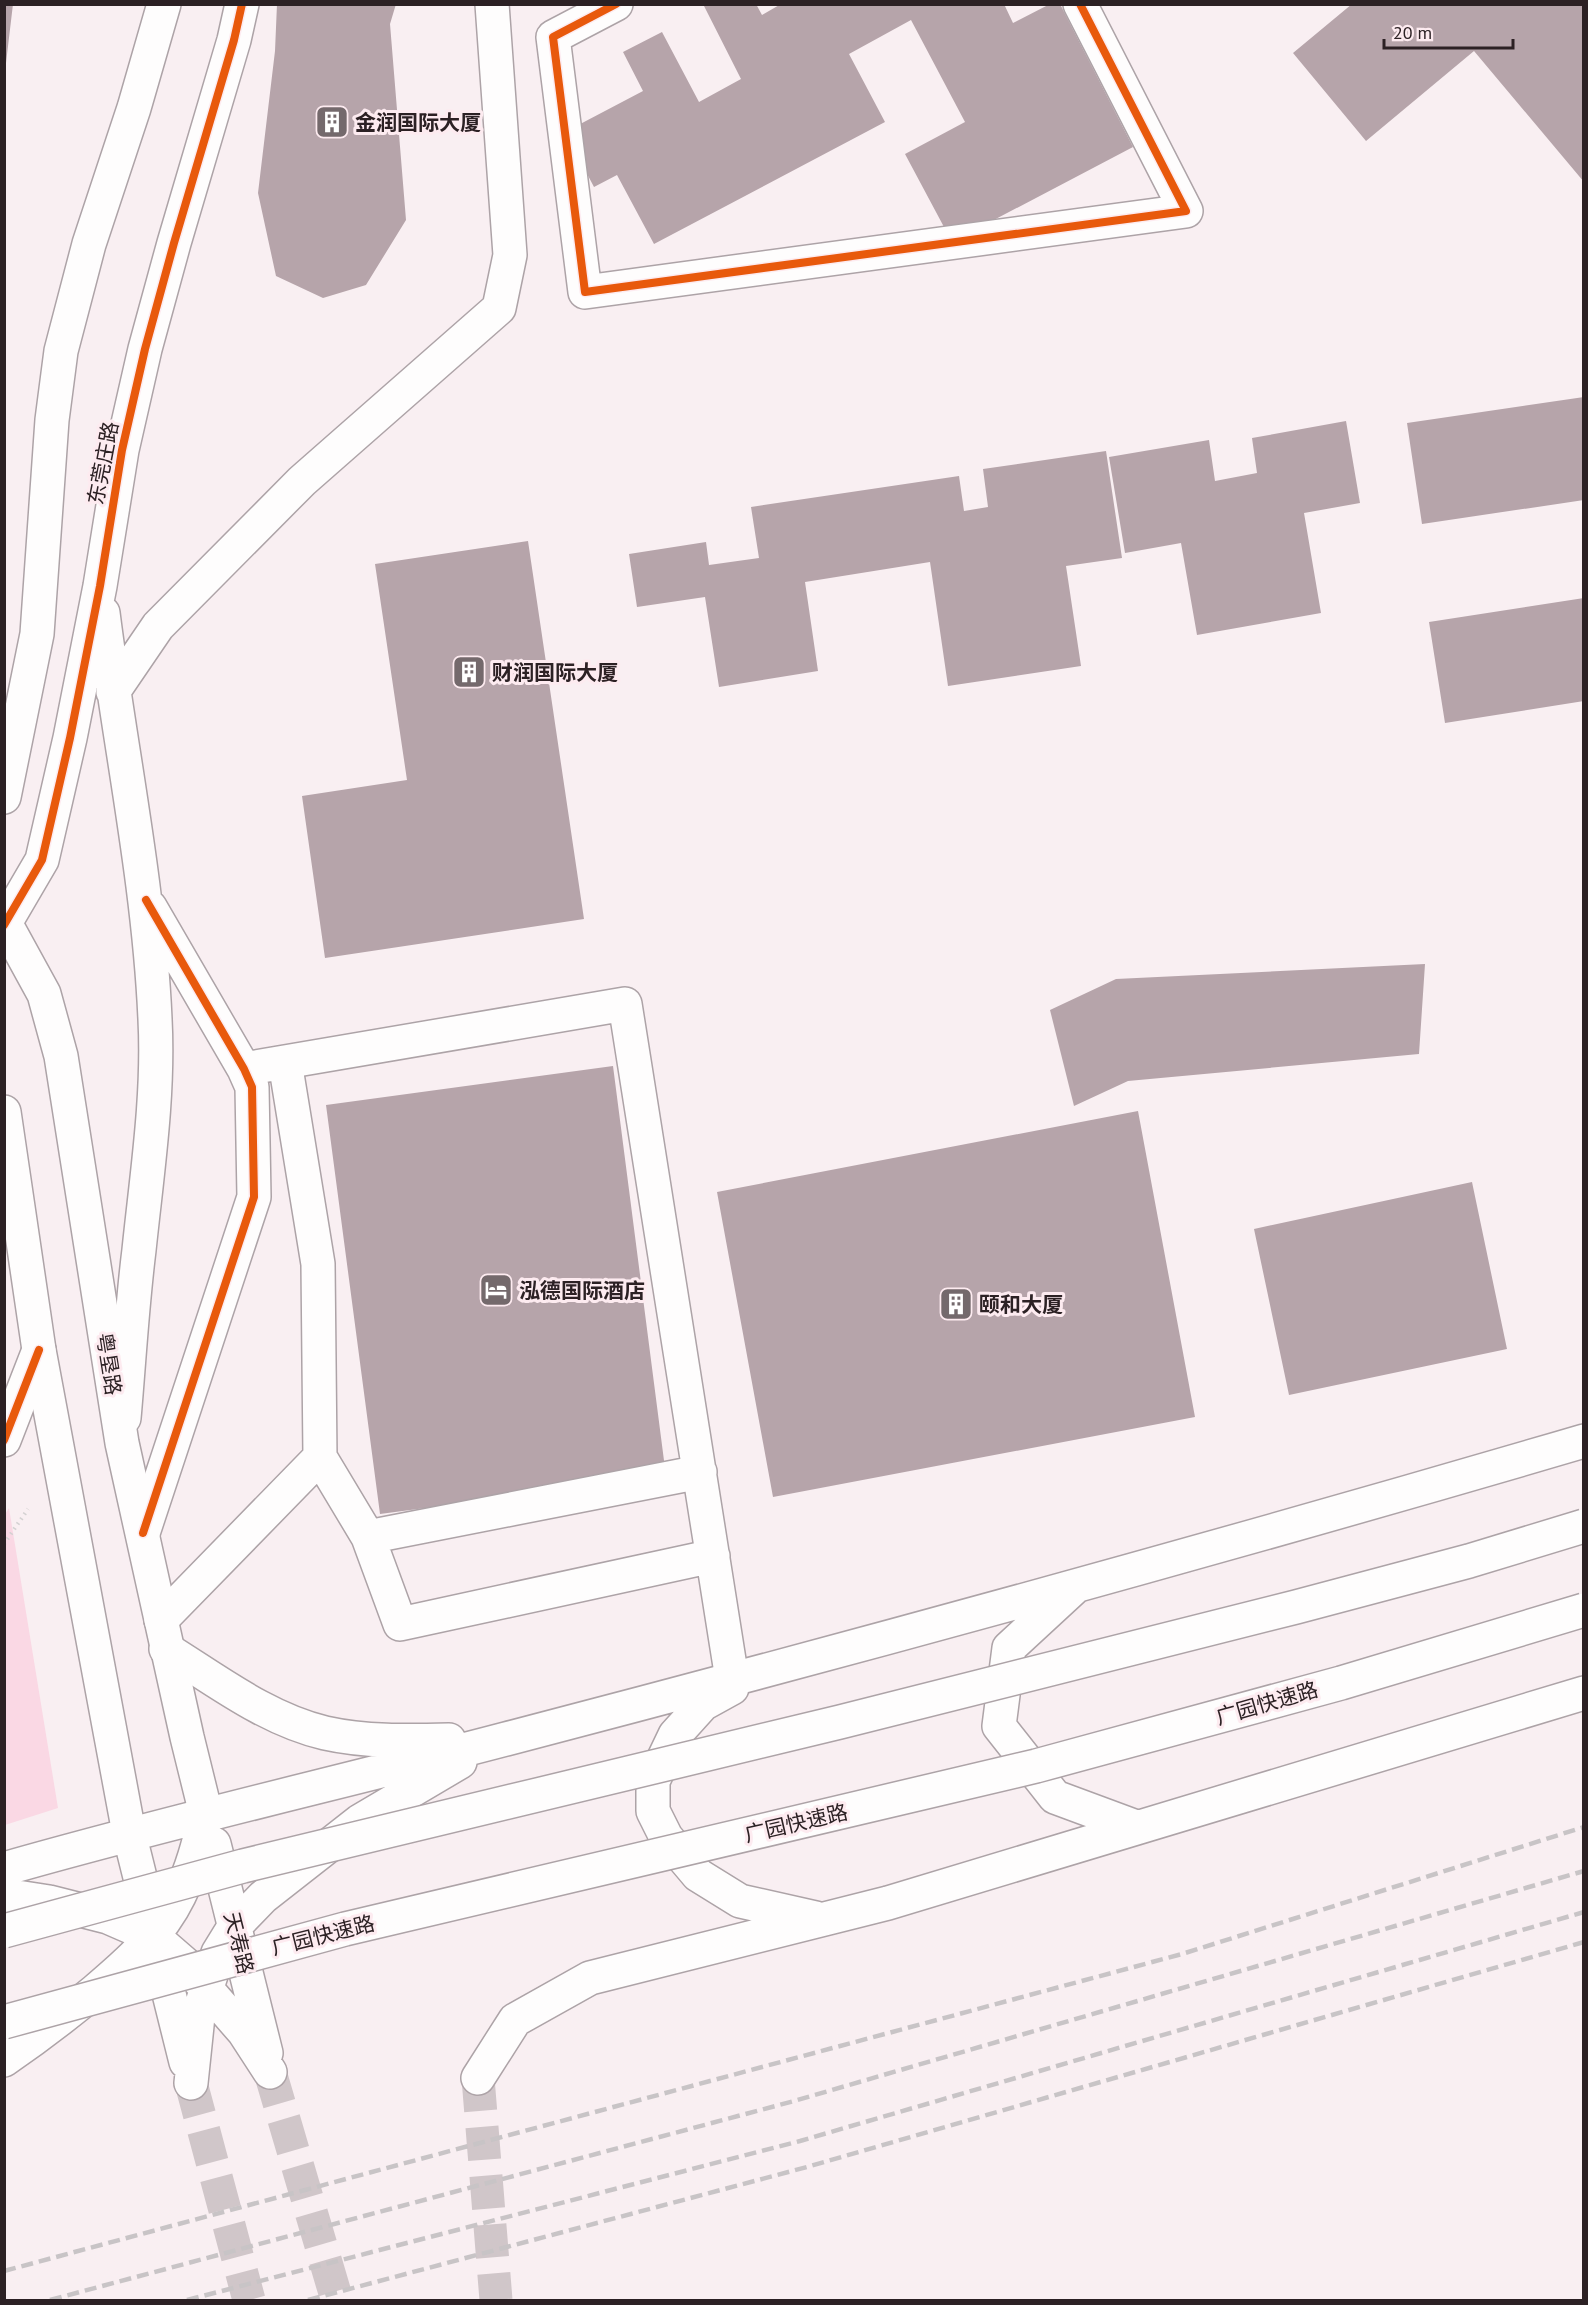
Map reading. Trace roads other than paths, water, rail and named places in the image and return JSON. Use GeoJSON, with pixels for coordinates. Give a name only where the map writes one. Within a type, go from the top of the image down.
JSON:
{"type":"FeatureCollection","features":[{"type":"Feature","properties":{"kind":"main road"},"geometry":{"type":"LineString","coordinates":[[4,796],[37,634],[52,420],[61,351],[89,244],[135,108],[164,4]]}},
{"type":"Feature","properties":{"kind":"main road","name":"东莞庄路"},"geometry":{"type":"LineString","coordinates":[[5,923],[42,860],[70,738],[122,450],[145,349],[234,40],[242,4]]}},
{"type":"Feature","properties":{"kind":"main road"},"geometry":{"type":"LineString","coordinates":[[113,692],[158,626],[302,481],[499,308],[510,255],[492,4]]}},
{"type":"Feature","properties":{"kind":"main road"},"geometry":{"type":"LineString","coordinates":[[616,4],[553,37],[585,292],[1186,211],[1080,4]]}},
{"type":"Feature","properties":{"kind":"main road"},"geometry":{"type":"LineString","coordinates":[[99,586],[113,692],[146,900],[155,1021],[152,1142],[138,1252],[122,1443]]}},
{"type":"Feature","properties":{"kind":"main road"},"geometry":{"type":"LineString","coordinates":[[4,677],[37,634]]}},
{"type":"Feature","properties":{"kind":"main road"},"geometry":{"type":"LineString","coordinates":[[142,1533],[254,1197],[252,1087],[244,1069],[146,900]]}},
{"type":"Feature","properties":{"kind":"main road","name":"粤垦路"},"geometry":{"type":"LineString","coordinates":[[5,923],[44,994],[61,1056],[122,1443],[163,1634],[206,1814]]}},
{"type":"Feature","properties":{"kind":"main road"},"geometry":{"type":"LineString","coordinates":[[244,1069],[625,1004],[713,1556],[747,1675]]}},
{"type":"Feature","properties":{"kind":"main road"},"geometry":{"type":"LineString","coordinates":[[285,1062],[318,1264],[320,1457],[368,1537],[400,1624],[713,1556]]}},
{"type":"Feature","properties":{"kind":"main road"},"geometry":{"type":"LineString","coordinates":[[4,1112],[39,1350],[129,1833],[191,2083],[198,2016],[218,1953],[234,1926],[271,1890],[360,1821],[429,1779],[502,1740]]}},
{"type":"Feature","properties":{"kind":"main road"},"geometry":{"type":"LineString","coordinates":[[4,1440],[39,1350]]}},
{"type":"Feature","properties":{"kind":"main road"},"geometry":{"type":"LineString","coordinates":[[4,1869],[129,1833],[502,1740],[747,1675],[1584,1441]]}},
{"type":"Feature","properties":{"kind":"main road"},"geometry":{"type":"LineString","coordinates":[[320,1457],[163,1634],[246,1700],[325,1733],[389,1741],[502,1740]]}},
{"type":"Feature","properties":{"kind":"main road"},"geometry":{"type":"LineString","coordinates":[[368,1537],[699,1472]]}},
{"type":"Feature","properties":{"kind":"main road"},"geometry":{"type":"LineString","coordinates":[[4,1931],[243,1866],[840,1722],[1285,1610],[1469,1561],[1584,1526]]}},
{"type":"Feature","properties":{"kind":"main road"},"geometry":{"type":"LineString","coordinates":[[1078,1584],[1009,1648],[999,1726],[1055,1797],[1136,1827]]}},
{"type":"Feature","properties":{"kind":"main road","name":"广园快速路"},"geometry":{"type":"LineString","coordinates":[[4,2022],[345,1929],[1047,1763],[1341,1683],[1584,1611]]}},
{"type":"Feature","properties":{"kind":"main road"},"geometry":{"type":"LineString","coordinates":[[747,1675],[703,1704],[675,1735],[653,1782],[653,1811],[666,1837],[698,1875],[740,1900],[822,1919]]}},
{"type":"Feature","properties":{"kind":"main road"},"geometry":{"type":"LineString","coordinates":[[478,2078],[515,2020],[590,1978],[888,1903],[1584,1693]]}},
{"type":"Feature","properties":{"kind":"main road"},"geometry":{"type":"LineString","coordinates":[[4,2060],[48,2030],[154,1937],[179,1897],[194,1859],[206,1814]]}},
{"type":"Feature","properties":{"kind":"main road","name":"天寿路"},"geometry":{"type":"LineString","coordinates":[[206,1814],[270,2072],[244,2032],[207,1989]]}},
{"type":"Feature","properties":{"kind":"main road"},"geometry":{"type":"LineString","coordinates":[[4,1895],[49,1902],[108,1917],[154,1937],[184,1963],[207,1989]]}},
{"type":"Feature","properties":{"kind":"tunnel"},"geometry":{"type":"LineString","coordinates":[[270,2072],[337,2300]]}},
{"type":"Feature","properties":{"kind":"tunnel"},"geometry":{"type":"LineString","coordinates":[[478,2078],[496,2300]]}},
{"type":"Feature","properties":{"kind":"tunnel"},"geometry":{"type":"LineString","coordinates":[[191,2083],[249,2300]]}},
{"type":"Feature","properties":{"kind":"railway"},"geometry":{"type":"LineString","coordinates":[[4,2271],[1182,1954],[1584,1827]]}},
{"type":"Feature","properties":{"kind":"railway"},"geometry":{"type":"LineString","coordinates":[[50,2300],[794,2101],[1584,1871]]}},
{"type":"Feature","properties":{"kind":"railway"},"geometry":{"type":"LineString","coordinates":[[187,2300],[800,2141],[1584,1912]]}},
{"type":"Feature","properties":{"kind":"railway"},"geometry":{"type":"LineString","coordinates":[[308,2300],[807,2167],[1584,1942]]}},
{"type":"Feature","properties":{"kind":"place","name":"金润国际大厦"},"geometry":{"type":"Point","coordinates":[332,122]}},
{"type":"Feature","properties":{"kind":"place","name":"财润国际大厦"},"geometry":{"type":"Point","coordinates":[469,672]}},
{"type":"Feature","properties":{"kind":"place","name":"泓德国际酒店"},"geometry":{"type":"Point","coordinates":[496,1290]}},
{"type":"Feature","properties":{"kind":"place","name":"颐和大厦"},"geometry":{"type":"Point","coordinates":[956,1304]}}]}
